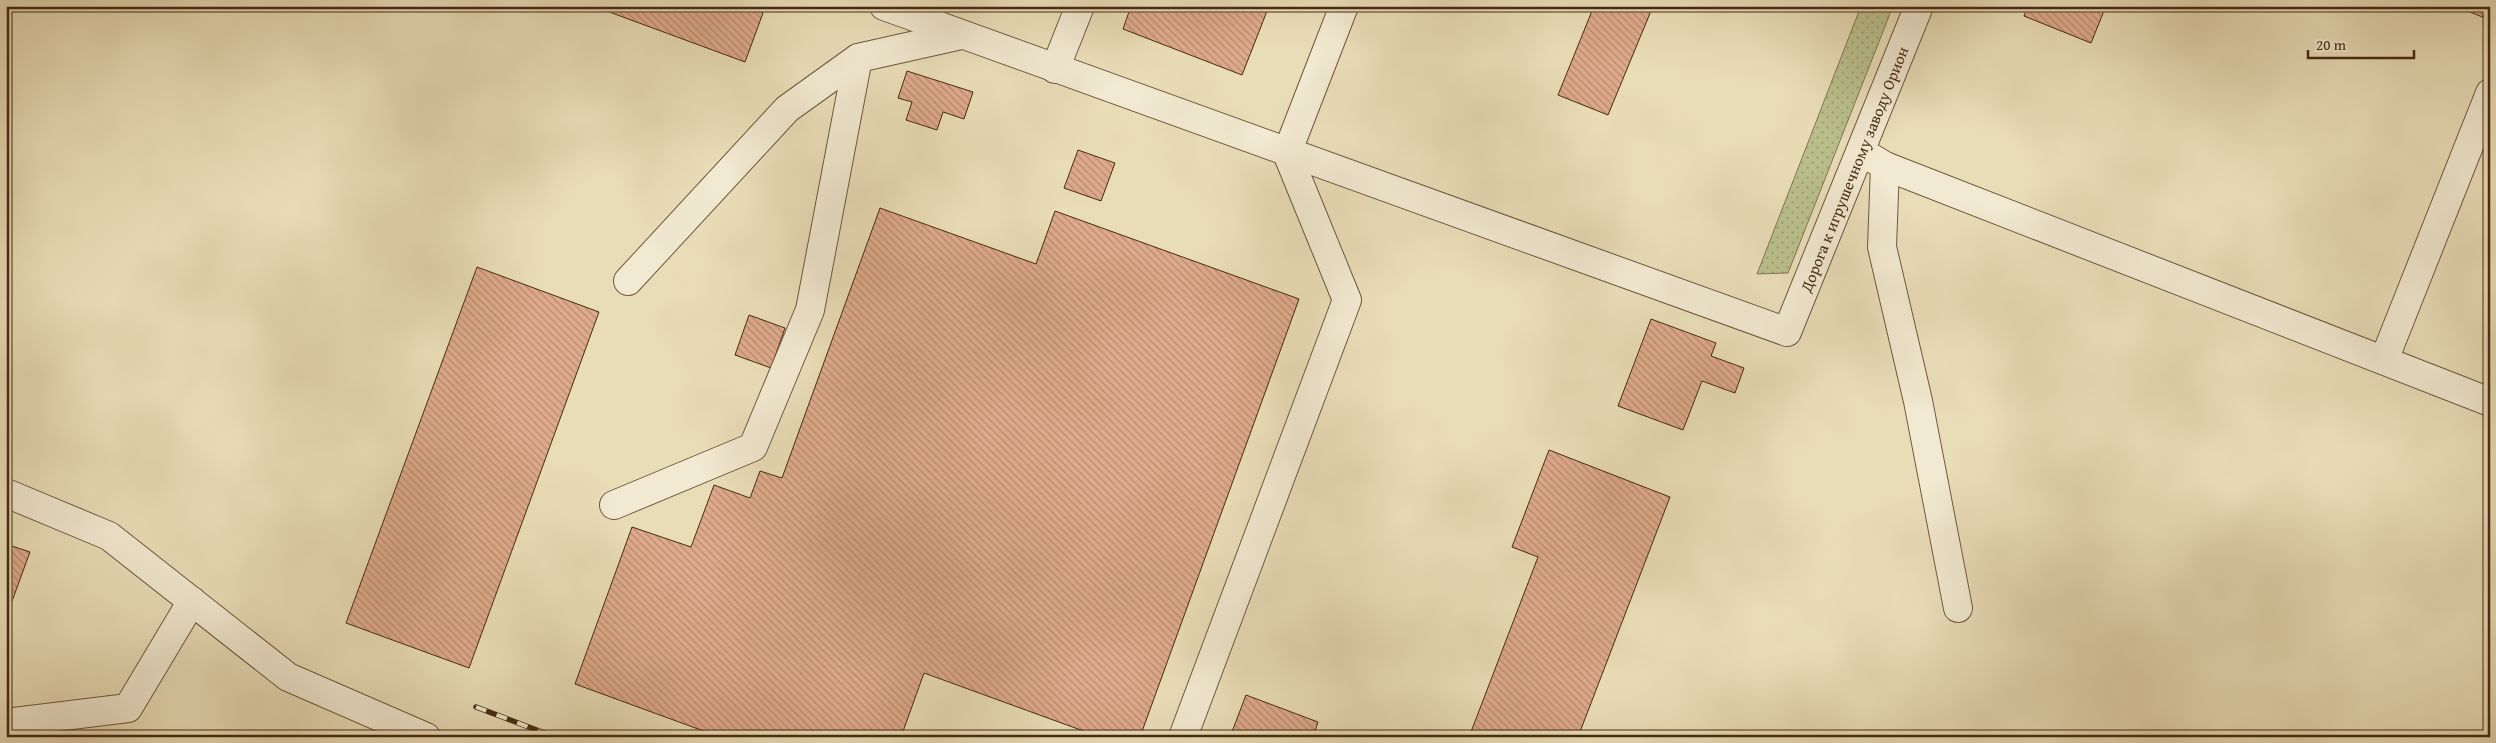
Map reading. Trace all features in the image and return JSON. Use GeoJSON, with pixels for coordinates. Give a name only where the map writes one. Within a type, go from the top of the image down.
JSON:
{"type":"FeatureCollection","features":[{"type":"Feature","properties":{"kind":"street"},"geometry":{"type":"LineString","coordinates":[[884,6],[1287,153]]}},
{"type":"Feature","properties":{"kind":"street"},"geometry":{"type":"LineString","coordinates":[[1055,69],[1080,6]]}},
{"type":"Feature","properties":{"kind":"street"},"geometry":{"type":"LineString","coordinates":[[1183,737],[1347,300],[1287,153],[1344,6]]}},
{"type":"Feature","properties":{"kind":"street","name":"Дорога к игрушечному заводу Орион"},"geometry":{"type":"LineString","coordinates":[[1287,153],[1787,332],[1862,152],[1919,6]]}},
{"type":"Feature","properties":{"kind":"street"},"geometry":{"type":"LineString","coordinates":[[628,281],[787,109],[858,58],[961,34]]}},
{"type":"Feature","properties":{"kind":"street"},"geometry":{"type":"LineString","coordinates":[[614,505],[753,448],[810,310],[858,58]]}},
{"type":"Feature","properties":{"kind":"street"},"geometry":{"type":"LineString","coordinates":[[2384,360],[2490,93]]}},
{"type":"Feature","properties":{"kind":"street"},"geometry":{"type":"LineString","coordinates":[[1862,152],[1885,166],[2490,402]]}},
{"type":"Feature","properties":{"kind":"street"},"geometry":{"type":"LineString","coordinates":[[1885,166],[1882,247],[1918,401],[1958,608]]}},
{"type":"Feature","properties":{"kind":"street"},"geometry":{"type":"LineString","coordinates":[[6,492],[109,536],[288,677],[426,737]]}},
{"type":"Feature","properties":{"kind":"street"},"geometry":{"type":"LineString","coordinates":[[6,723],[128,708],[192,601]]}},
{"type":"Feature","properties":{"kind":"green space"},"geometry":{"type":"Polygon","coordinates":[[[1861,6],[1893,6],[1788,273],[1757,274],[1861,6]]]}},
{"type":"Feature","properties":{"kind":"building"},"geometry":{"type":"Polygon","coordinates":[[[593,6],[744,6],[763,13],[745,62],[593,6]]]}},
{"type":"Feature","properties":{"kind":"building"},"geometry":{"type":"Polygon","coordinates":[[[1131,6],[1269,6],[1242,75],[1123,29],[1131,6]]]}},
{"type":"Feature","properties":{"kind":"building"},"geometry":{"type":"Polygon","coordinates":[[[1594,6],[1653,6],[1608,115],[1558,95],[1594,6]]]}},
{"type":"Feature","properties":{"kind":"building"},"geometry":{"type":"Polygon","coordinates":[[[2028,6],[2106,6],[2091,43],[2024,16],[2028,6]]]}},
{"type":"Feature","properties":{"kind":"building"},"geometry":{"type":"Polygon","coordinates":[[[2455,6],[2490,6],[2490,20],[2455,6]]]}},
{"type":"Feature","properties":{"kind":"building"},"geometry":{"type":"Polygon","coordinates":[[[907,71],[973,92],[964,119],[943,112],[937,130],[906,120],[912,102],[898,98],[907,71]]]}},
{"type":"Feature","properties":{"kind":"building"},"geometry":{"type":"Polygon","coordinates":[[[1078,150],[1115,163],[1101,201],[1064,188],[1078,150]]]}},
{"type":"Feature","properties":{"kind":"building"},"geometry":{"type":"Polygon","coordinates":[[[880,208],[1036,264],[1055,211],[1299,299],[1140,737],[1100,737],[924,673],[901,737],[720,737],[575,684],[632,527],[691,547],[714,485],[750,498],[760,471],[782,478],[880,208]]]}},
{"type":"Feature","properties":{"kind":"building"},"geometry":{"type":"Polygon","coordinates":[[[477,267],[599,312],[469,668],[346,623],[477,267]]]}},
{"type":"Feature","properties":{"kind":"building"},"geometry":{"type":"Polygon","coordinates":[[[749,315],[785,328],[771,368],[735,355],[749,315]]]}},
{"type":"Feature","properties":{"kind":"building"},"geometry":{"type":"Polygon","coordinates":[[[1651,319],[1716,343],[1711,356],[1744,368],[1735,393],[1702,381],[1683,430],[1618,406],[1651,319]]]}},
{"type":"Feature","properties":{"kind":"building"},"geometry":{"type":"Polygon","coordinates":[[[1549,450],[1670,497],[1578,737],[1469,737],[1538,557],[1512,547],[1549,450]]]}},
{"type":"Feature","properties":{"kind":"building"},"geometry":{"type":"Polygon","coordinates":[[[6,544],[30,552],[11,604],[6,602],[6,544]]]}},
{"type":"Feature","properties":{"kind":"building"},"geometry":{"type":"Polygon","coordinates":[[[1246,695],[1318,722],[1313,737],[1230,737],[1246,695]]]}},
{"type":"Feature","properties":{"kind":"railway"},"geometry":{"type":"LineString","coordinates":[[476,707],[555,737]]}}]}
